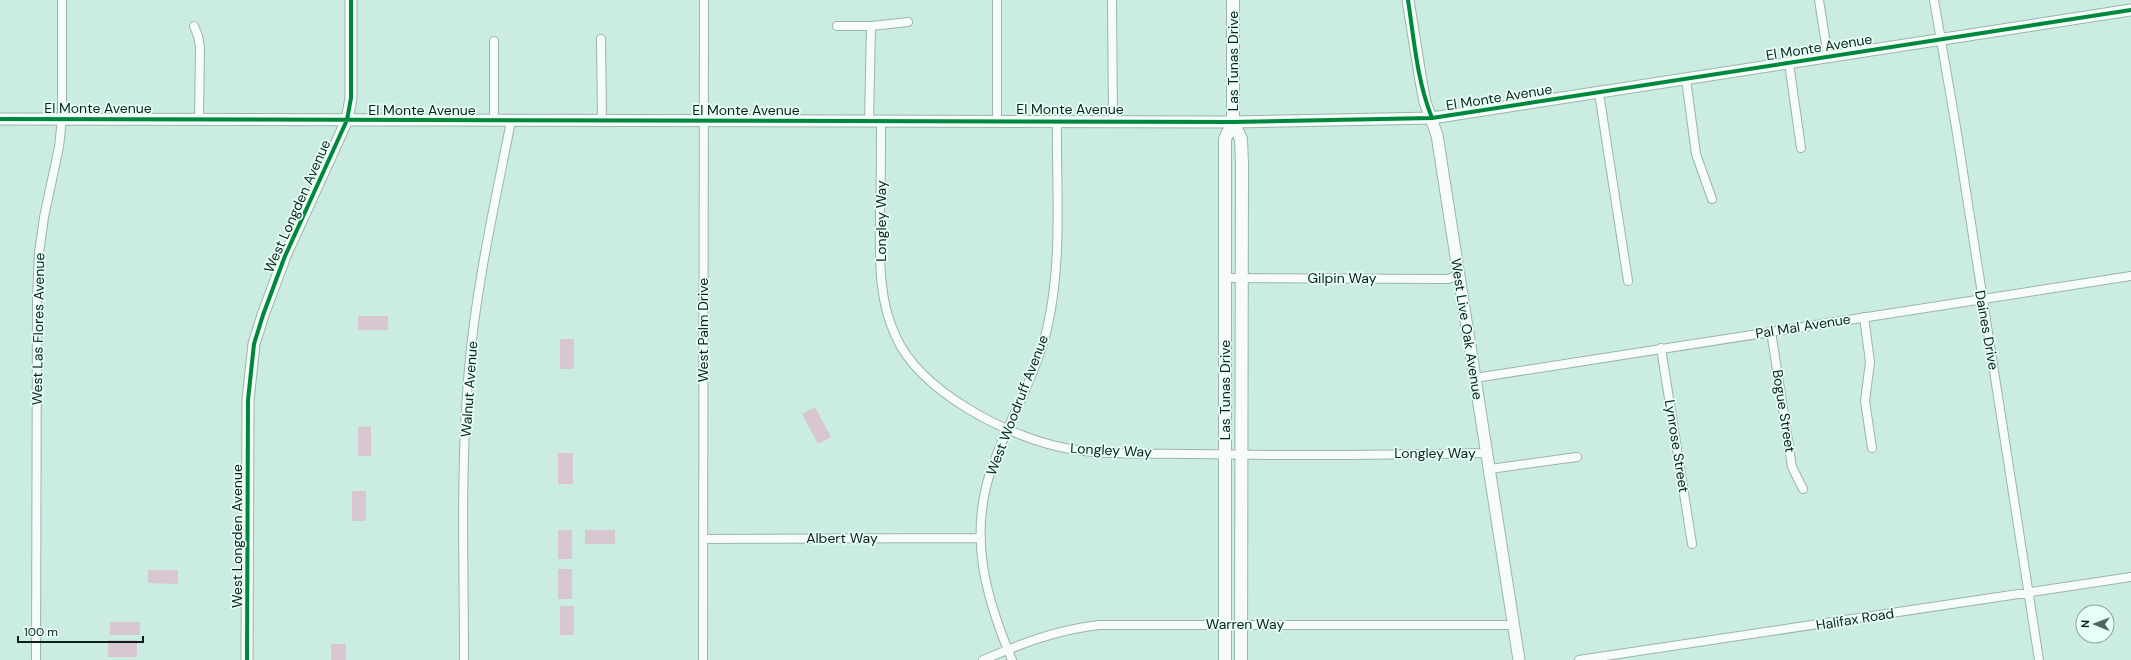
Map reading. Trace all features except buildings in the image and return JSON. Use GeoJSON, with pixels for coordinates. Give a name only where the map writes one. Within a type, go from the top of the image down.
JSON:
{"type":"FeatureCollection","features":[{"type":"Feature","properties":{"kind":"main road","name":"Las Tunas Drive"},"geometry":{"type":"LineString","coordinates":[[1233,0],[1234,122],[1241,139],[1243,278],[1241,660]]}},
{"type":"Feature","properties":{"kind":"main road","name":"Las Tunas Drive"},"geometry":{"type":"LineString","coordinates":[[1225,660],[1225,136],[1234,122]]}},
{"type":"Feature","properties":{"kind":"street","name":"West Las Flores Avenue"},"geometry":{"type":"LineString","coordinates":[[36,660],[38,261],[44,217],[59,147],[62,119],[62,0]]}},
{"type":"Feature","properties":{"kind":"street","name":"West Longden Avenue"},"geometry":{"type":"LineString","coordinates":[[247,660],[248,400],[254,344],[263,314],[285,256],[347,120],[351,98],[351,0]]}},
{"type":"Feature","properties":{"kind":"street","name":"West Palm Drive"},"geometry":{"type":"LineString","coordinates":[[703,660],[704,0]]}},
{"type":"Feature","properties":{"kind":"street"},"geometry":{"type":"LineString","coordinates":[[997,0],[997,120]]}},
{"type":"Feature","properties":{"kind":"street"},"geometry":{"type":"LineString","coordinates":[[1112,0],[1113,120]]}},
{"type":"Feature","properties":{"kind":"street","name":"West Live Oak Avenue"},"geometry":{"type":"LineString","coordinates":[[1408,0],[1425,102],[1432,118],[1436,135],[1519,660]]}},
{"type":"Feature","properties":{"kind":"street"},"geometry":{"type":"LineString","coordinates":[[1819,0],[1828,57]]}},
{"type":"Feature","properties":{"kind":"street","name":"Daines Drive"},"geometry":{"type":"LineString","coordinates":[[1934,0],[1954,116],[2038,660]]}},
{"type":"Feature","properties":{"kind":"street","name":"El Monte Avenue"},"geometry":{"type":"LineString","coordinates":[[0,119],[869,122],[1113,120],[1234,122],[1432,118],[2131,10]]}},
{"type":"Feature","properties":{"kind":"street"},"geometry":{"type":"LineString","coordinates":[[837,26],[871,26],[908,22]]}},
{"type":"Feature","properties":{"kind":"street"},"geometry":{"type":"LineString","coordinates":[[194,26],[200,47],[199,119]]}},
{"type":"Feature","properties":{"kind":"street"},"geometry":{"type":"LineString","coordinates":[[869,122],[871,26]]}},
{"type":"Feature","properties":{"kind":"street"},"geometry":{"type":"LineString","coordinates":[[601,39],[602,120]]}},
{"type":"Feature","properties":{"kind":"street"},"geometry":{"type":"LineString","coordinates":[[494,42],[494,121]]}},
{"type":"Feature","properties":{"kind":"street"},"geometry":{"type":"LineString","coordinates":[[1789,63],[1801,148]]}},
{"type":"Feature","properties":{"kind":"street"},"geometry":{"type":"LineString","coordinates":[[1686,79],[1696,154],[1712,199]]}},
{"type":"Feature","properties":{"kind":"street"},"geometry":{"type":"LineString","coordinates":[[1599,93],[1628,281]]}},
{"type":"Feature","properties":{"kind":"street","name":"West Woodruff Avenue"},"geometry":{"type":"LineString","coordinates":[[1012,660],[989,598],[984,579],[980,538],[981,519],[986,486],[992,466],[1037,361],[1046,330],[1055,288],[1057,120]]}},
{"type":"Feature","properties":{"kind":"street","name":"Walnut Avenue"},"geometry":{"type":"LineString","coordinates":[[464,660],[465,422],[469,368],[485,254],[511,121]]}},
{"type":"Feature","properties":{"kind":"street","name":"Longley Way"},"geometry":{"type":"LineString","coordinates":[[881,122],[880,253],[882,291],[886,312],[896,338],[908,357],[925,376],[947,394],[1008,430],[1064,448],[1091,451],[1225,454],[1487,453]]}},
{"type":"Feature","properties":{"kind":"street","name":"Gilpin Way"},"geometry":{"type":"LineString","coordinates":[[1224,278],[1448,279],[1459,275]]}},
{"type":"Feature","properties":{"kind":"street","name":"Pal Mal Avenue"},"geometry":{"type":"LineString","coordinates":[[1475,378],[2131,276]]}},
{"type":"Feature","properties":{"kind":"street"},"geometry":{"type":"LineString","coordinates":[[1864,317],[1870,362],[1865,401],[1872,448]]}},
{"type":"Feature","properties":{"kind":"street","name":"Bogue Street"},"geometry":{"type":"LineString","coordinates":[[1771,331],[1792,467],[1803,489]]}},
{"type":"Feature","properties":{"kind":"street","name":"Lynrose Street"},"geometry":{"type":"LineString","coordinates":[[1661,348],[1692,544]]}},
{"type":"Feature","properties":{"kind":"street"},"geometry":{"type":"LineString","coordinates":[[1490,469],[1577,457]]}},
{"type":"Feature","properties":{"kind":"street","name":"Albert Way"},"geometry":{"type":"LineString","coordinates":[[703,538],[980,538]]}},
{"type":"Feature","properties":{"kind":"street","name":"Halifax Road"},"geometry":{"type":"LineString","coordinates":[[1578,660],[2131,578]]}},
{"type":"Feature","properties":{"kind":"street","name":"Warren Way"},"geometry":{"type":"LineString","coordinates":[[983,660],[1038,637],[1087,627],[1123,624],[1513,625]]}},
{"type":"Feature","properties":{"kind":"shaded area"},"geometry":{"type":"Polygon","coordinates":[[[358,316],[388,316],[388,330],[358,330],[358,316]]]}},
{"type":"Feature","properties":{"kind":"shaded area"},"geometry":{"type":"Polygon","coordinates":[[[560,339],[574,339],[574,369],[560,369],[560,339]]]}},
{"type":"Feature","properties":{"kind":"shaded area"},"geometry":{"type":"Polygon","coordinates":[[[815,407],[831,437],[818,444],[802,414],[815,407]]]}},
{"type":"Feature","properties":{"kind":"shaded area"},"geometry":{"type":"Polygon","coordinates":[[[371,426],[371,456],[358,456],[358,427],[371,426]]]}},
{"type":"Feature","properties":{"kind":"shaded area"},"geometry":{"type":"Polygon","coordinates":[[[558,453],[573,453],[573,484],[558,484],[558,453]]]}},
{"type":"Feature","properties":{"kind":"shaded area"},"geometry":{"type":"Polygon","coordinates":[[[352,491],[366,491],[366,521],[352,521],[352,491]]]}},
{"type":"Feature","properties":{"kind":"shaded area"},"geometry":{"type":"Polygon","coordinates":[[[558,530],[572,530],[572,559],[558,559],[558,530]]]}},
{"type":"Feature","properties":{"kind":"shaded area"},"geometry":{"type":"Polygon","coordinates":[[[585,530],[615,530],[615,544],[585,544],[585,530]]]}},
{"type":"Feature","properties":{"kind":"shaded area"},"geometry":{"type":"Polygon","coordinates":[[[558,569],[572,569],[572,599],[558,599],[558,569]]]}},
{"type":"Feature","properties":{"kind":"shaded area"},"geometry":{"type":"Polygon","coordinates":[[[148,570],[178,570],[178,584],[148,583],[148,570]]]}},
{"type":"Feature","properties":{"kind":"shaded area"},"geometry":{"type":"Polygon","coordinates":[[[560,606],[574,606],[574,635],[560,635],[560,606]]]}},
{"type":"Feature","properties":{"kind":"shaded area"},"geometry":{"type":"Polygon","coordinates":[[[110,622],[140,622],[140,635],[110,635],[110,622]]]}},
{"type":"Feature","properties":{"kind":"shaded area"},"geometry":{"type":"Polygon","coordinates":[[[108,640],[137,640],[137,657],[108,657],[108,640]]]}},
{"type":"Feature","properties":{"kind":"shaded area"},"geometry":{"type":"Polygon","coordinates":[[[331,644],[346,644],[346,660],[331,660],[331,644]]]}},
{"type":"Feature","properties":{"kind":"cycle path"},"geometry":{"type":"LineString","coordinates":[[247,660],[248,400],[254,344],[285,256],[347,120],[351,98],[351,0]]}},
{"type":"Feature","properties":{"kind":"cycle path"},"geometry":{"type":"LineString","coordinates":[[1408,0],[1419,75],[1432,118]]}},
{"type":"Feature","properties":{"kind":"cycle path"},"geometry":{"type":"LineString","coordinates":[[0,119],[1233,122],[1432,118],[2131,10]]}}]}
